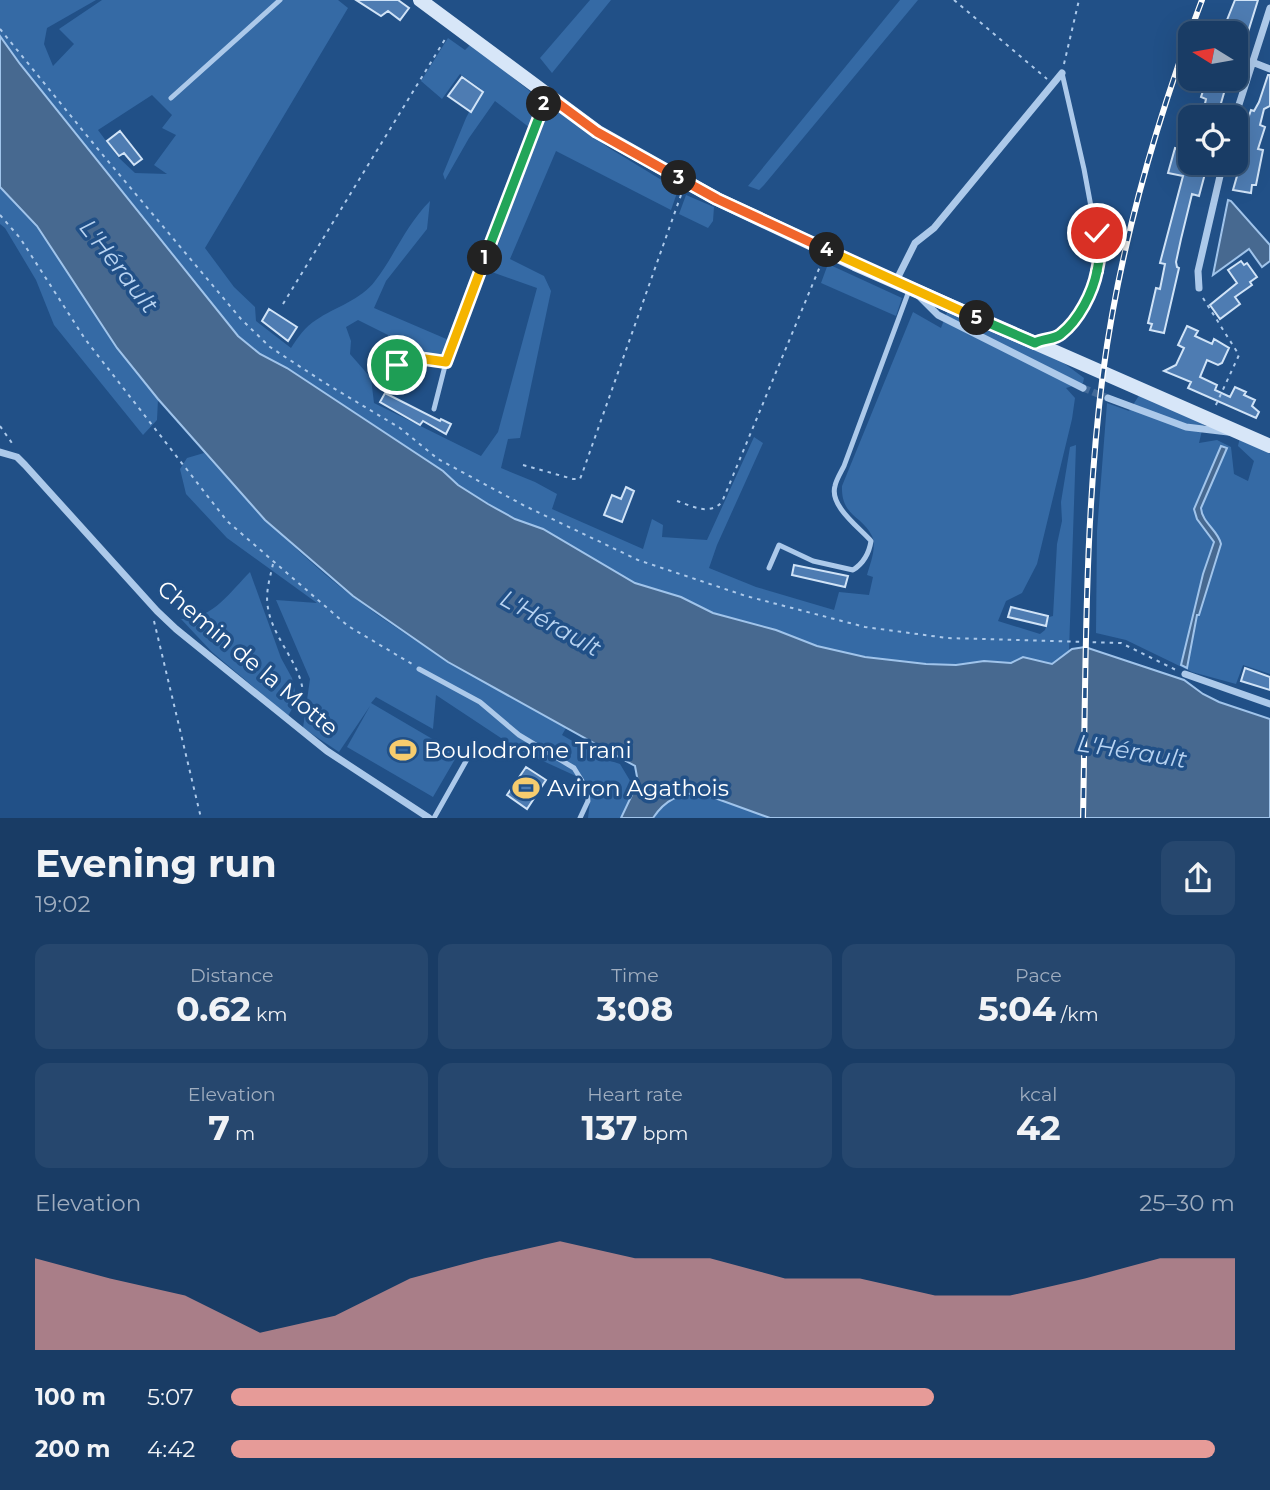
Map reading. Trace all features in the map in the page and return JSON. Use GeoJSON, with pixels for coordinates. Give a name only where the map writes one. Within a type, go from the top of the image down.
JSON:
{"type":"FeatureCollection","features":[{"type":"Feature","properties":{"kind":"main road"},"geometry":{"type":"LineString","coordinates":[[420,0],[597,132],[717,199],[911,288],[1270,446]]}},
{"type":"Feature","properties":{"kind":"street"},"geometry":{"type":"LineString","coordinates":[[1239,105],[1270,8]]}},
{"type":"Feature","properties":{"kind":"street"},"geometry":{"type":"LineString","coordinates":[[1252,62],[1270,69]]}},
{"type":"Feature","properties":{"kind":"street"},"geometry":{"type":"LineString","coordinates":[[896,281],[915,243],[934,228],[1062,73]]}},
{"type":"Feature","properties":{"kind":"street"},"geometry":{"type":"LineString","coordinates":[[1199,288],[1198,271],[1220,175]]}},
{"type":"Feature","properties":{"kind":"street"},"geometry":{"type":"LineString","coordinates":[[911,288],[938,315],[1083,388]]}},
{"type":"Feature","properties":{"kind":"street"},"geometry":{"type":"LineString","coordinates":[[1108,398],[1186,427],[1238,432]]}},
{"type":"Feature","properties":{"kind":"street"},"geometry":{"type":"LineString","coordinates":[[0,452],[17,457]]}},
{"type":"Feature","properties":{"kind":"street","name":"Chemin de la Motte"},"geometry":{"type":"LineString","coordinates":[[17,457],[176,629],[327,751],[431,818]]}},
{"type":"Feature","properties":{"kind":"street"},"geometry":{"type":"LineString","coordinates":[[1185,674],[1270,704]]}},
{"type":"Feature","properties":{"kind":"lane"},"geometry":{"type":"LineString","coordinates":[[171,99],[280,0]]}},
{"type":"Feature","properties":{"kind":"lane"},"geometry":{"type":"LineString","coordinates":[[1035,343],[1061,334],[1074,318],[1089,295],[1100,255],[1087,182],[1062,73]]}},
{"type":"Feature","properties":{"kind":"lane"},"geometry":{"type":"LineString","coordinates":[[434,409],[446,362],[547,95]]}},
{"type":"Feature","properties":{"kind":"lane"},"geometry":{"type":"LineString","coordinates":[[769,568],[779,545],[814,561],[853,570],[861,565],[870,552],[871,541],[844,513],[833,489],[911,288]]}},
{"type":"Feature","properties":{"kind":"lane"},"geometry":{"type":"LineString","coordinates":[[390,386],[397,365],[404,356],[446,362]]}},
{"type":"Feature","properties":{"kind":"lane"},"geometry":{"type":"LineString","coordinates":[[419,669],[480,702],[519,735],[574,768],[587,789],[588,801],[580,818]]}},
{"type":"Feature","properties":{"kind":"lane"},"geometry":{"type":"LineString","coordinates":[[431,818],[470,754]]}},
{"type":"Feature","properties":{"kind":"path"},"geometry":{"type":"LineString","coordinates":[[954,0],[1052,85]]}},
{"type":"Feature","properties":{"kind":"path"},"geometry":{"type":"LineString","coordinates":[[1062,73],[1079,0]]}},
{"type":"Feature","properties":{"kind":"path"},"geometry":{"type":"LineString","coordinates":[[283,304],[453,25]]}},
{"type":"Feature","properties":{"kind":"path"},"geometry":{"type":"LineString","coordinates":[[0,29],[233,309],[270,347],[400,428],[438,459],[525,506],[638,560],[746,596],[865,627],[947,638],[1121,643],[1185,674]]}},
{"type":"Feature","properties":{"kind":"path"},"geometry":{"type":"LineString","coordinates":[[523,465],[580,479],[685,182]]}},
{"type":"Feature","properties":{"kind":"path"},"geometry":{"type":"LineString","coordinates":[[0,215],[20,239],[85,339],[219,512],[273,564],[348,626],[419,669]]}},
{"type":"Feature","properties":{"kind":"path"},"geometry":{"type":"LineString","coordinates":[[677,501],[708,510],[716,508],[722,502],[827,250]]}},
{"type":"Feature","properties":{"kind":"path"},"geometry":{"type":"LineString","coordinates":[[1199,288],[1206,307],[1239,355],[1209,419]]}},
{"type":"Feature","properties":{"kind":"path"},"geometry":{"type":"LineString","coordinates":[[0,426],[14,443],[17,457]]}},
{"type":"Feature","properties":{"kind":"path"},"geometry":{"type":"LineString","coordinates":[[273,564],[267,597],[268,611],[304,688],[304,707],[296,727]]}},
{"type":"Feature","properties":{"kind":"path"},"geometry":{"type":"LineString","coordinates":[[150,603],[201,818]]}},
{"type":"Feature","properties":{"kind":"shaded area"},"geometry":{"type":"Polygon","coordinates":[[[0,0],[96,0],[47,28],[44,44],[53,66],[74,44],[59,29],[102,0],[338,0],[348,8],[205,248],[234,287],[255,307],[256,321],[291,348],[312,323],[369,288],[414,220],[430,201],[427,229],[386,281],[374,308],[451,341],[441,364],[418,358],[392,356],[388,335],[358,320],[346,327],[351,341],[350,354],[371,378],[374,403],[481,456],[498,432],[537,288],[489,271],[548,102],[609,148],[678,190],[671,210],[556,151],[510,259],[544,276],[551,291],[520,438],[508,439],[501,468],[557,494],[552,509],[643,549],[652,519],[663,525],[662,537],[707,540],[754,437],[763,443],[709,568],[756,587],[834,610],[839,592],[869,595],[873,577],[867,575],[873,556],[872,536],[848,510],[842,486],[913,312],[941,328],[948,309],[1057,358],[1084,378],[1083,383],[1066,388],[1075,398],[1072,419],[1037,564],[1022,593],[1006,601],[998,621],[1040,634],[1045,630],[1049,617],[1053,616],[1057,544],[1062,521],[1061,502],[1070,447],[1076,445],[1069,651],[1052,664],[1023,657],[1011,663],[984,661],[956,665],[865,657],[817,646],[776,630],[713,613],[681,597],[635,583],[543,529],[515,519],[488,504],[458,485],[443,471],[287,368],[254,350],[238,336],[0,36],[0,0]],[[152,95],[98,130],[118,157],[135,173],[167,174],[154,165],[176,135],[162,128],[172,115],[152,95]]]}},
{"type":"Feature","properties":{"kind":"shaded area"},"geometry":{"type":"Polygon","coordinates":[[[590,0],[611,0],[552,73],[540,58],[590,0]]]}},
{"type":"Feature","properties":{"kind":"shaded area"},"geometry":{"type":"Polygon","coordinates":[[[900,0],[918,0],[764,185],[759,190],[748,186],[900,0]]]}},
{"type":"Feature","properties":{"kind":"shaded area"},"geometry":{"type":"Polygon","coordinates":[[[448,38],[465,50],[471,44],[542,101],[530,128],[495,101],[469,138],[445,180],[443,174],[481,89],[460,74],[442,99],[421,81],[448,38]]]}},
{"type":"Feature","properties":{"kind":"shaded area"},"geometry":{"type":"Polygon","coordinates":[[[0,187],[37,226],[117,348],[158,399],[157,420],[143,435],[54,325],[36,280],[0,224],[0,187]]]}},
{"type":"Feature","properties":{"kind":"shaded area"},"geometry":{"type":"Polygon","coordinates":[[[686,195],[714,207],[713,221],[708,228],[679,214],[686,195]]]}},
{"type":"Feature","properties":{"kind":"shaded area"},"geometry":{"type":"Polygon","coordinates":[[[828,264],[902,298],[896,316],[821,283],[828,264]]]}},
{"type":"Feature","properties":{"kind":"shaded area"},"geometry":{"type":"Polygon","coordinates":[[[1140,394],[1204,422],[1199,443],[1217,440],[1231,447],[1234,474],[1248,481],[1254,461],[1238,446],[1240,437],[1270,450],[1270,674],[1243,665],[1236,684],[1192,672],[1126,640],[1096,633],[1097,531],[1107,403],[1129,411],[1140,394]]]}},
{"type":"Feature","properties":{"kind":"shaded area"},"geometry":{"type":"Polygon","coordinates":[[[204,453],[275,528],[348,593],[439,655],[566,728],[562,735],[602,758],[620,764],[635,789],[621,818],[588,818],[591,794],[578,777],[519,750],[436,695],[433,729],[376,697],[371,703],[458,754],[433,797],[347,747],[370,706],[339,752],[303,728],[310,679],[276,600],[317,603],[227,538],[186,494],[180,469],[187,458],[204,453]]]}},
{"type":"Feature","properties":{"kind":"shaded area"},"geometry":{"type":"Polygon","coordinates":[[[250,572],[281,658],[292,678],[297,700],[288,716],[212,652],[181,619],[202,615],[211,610],[250,572]]]}},
{"type":"Feature","properties":{"kind":"shaded area"},"geometry":{"type":"Polygon","coordinates":[[[701,793],[770,818],[653,818],[671,799],[701,793]]]}},
{"type":"Feature","properties":{"kind":"water","name":"L'Hérault"},"geometry":{"type":"Polygon","coordinates":[[[0,36],[238,336],[260,354],[287,368],[443,471],[458,485],[488,504],[515,519],[543,529],[635,583],[681,597],[713,613],[776,630],[817,646],[865,657],[956,665],[984,661],[1011,663],[1023,657],[1052,664],[1072,649],[1085,647],[1184,680],[1219,702],[1270,719],[1270,818],[770,818],[701,793],[686,794],[673,799],[662,806],[653,818],[621,818],[638,782],[635,766],[448,662],[353,596],[265,520],[158,399],[117,348],[37,226],[0,187],[0,36]]]}},
{"type":"Feature","properties":{"kind":"water"},"geometry":{"type":"Polygon","coordinates":[[[1228,200],[1270,245],[1270,261],[1262,267],[1249,249],[1213,275],[1228,200]]]}},
{"type":"Feature","properties":{"kind":"water"},"geometry":{"type":"Polygon","coordinates":[[[1221,446],[1227,448],[1201,508],[1204,518],[1221,544],[1197,615],[1187,668],[1181,665],[1203,574],[1214,542],[1197,519],[1194,509],[1221,446]]]}},
{"type":"Feature","properties":{"kind":"building"},"geometry":{"type":"Polygon","coordinates":[[[356,0],[398,0],[409,8],[400,20],[388,11],[381,16],[356,0]]]}},
{"type":"Feature","properties":{"kind":"building"},"geometry":{"type":"Polygon","coordinates":[[[1235,0],[1258,0],[1248,32],[1248,21],[1227,21],[1235,0]]]}},
{"type":"Feature","properties":{"kind":"building"},"geometry":{"type":"Polygon","coordinates":[[[1270,75],[1270,106],[1264,109],[1260,125],[1265,127],[1258,149],[1263,150],[1256,185],[1252,185],[1251,193],[1233,190],[1237,175],[1248,175],[1248,119],[1251,110],[1254,111],[1270,75]]]}},
{"type":"Feature","properties":{"kind":"building"},"geometry":{"type":"Polygon","coordinates":[[[462,77],[483,92],[471,112],[448,96],[462,77]]]}},
{"type":"Feature","properties":{"kind":"building"},"geometry":{"type":"Polygon","coordinates":[[[1203,91],[1225,91],[1220,105],[1205,105],[1206,99],[1201,97],[1203,91]]]}},
{"type":"Feature","properties":{"kind":"building"},"geometry":{"type":"Polygon","coordinates":[[[120,131],[142,159],[134,165],[124,153],[119,156],[107,141],[120,131]]]}},
{"type":"Feature","properties":{"kind":"building"},"geometry":{"type":"Polygon","coordinates":[[[1175,148],[1178,149],[1178,175],[1168,173],[1175,148]]]}},
{"type":"Feature","properties":{"kind":"building"},"geometry":{"type":"Polygon","coordinates":[[[1178,175],[1205,175],[1199,196],[1192,194],[1176,262],[1179,268],[1164,333],[1150,330],[1152,324],[1148,323],[1156,288],[1160,289],[1165,264],[1160,263],[1183,176],[1178,175]]]}},
{"type":"Feature","properties":{"kind":"building"},"geometry":{"type":"Polygon","coordinates":[[[1241,261],[1244,265],[1247,263],[1257,277],[1250,282],[1252,285],[1235,297],[1240,304],[1220,319],[1210,305],[1237,283],[1228,270],[1241,261]]]}},
{"type":"Feature","properties":{"kind":"building"},"geometry":{"type":"Polygon","coordinates":[[[269,309],[297,327],[288,341],[262,321],[269,309]]]}},
{"type":"Feature","properties":{"kind":"building"},"geometry":{"type":"Polygon","coordinates":[[[1187,326],[1198,331],[1195,336],[1212,344],[1214,339],[1229,348],[1222,363],[1218,365],[1207,360],[1200,377],[1217,385],[1215,390],[1230,397],[1235,387],[1246,392],[1244,395],[1255,400],[1252,406],[1259,412],[1256,418],[1188,388],[1191,382],[1164,371],[1176,365],[1184,348],[1178,345],[1187,326]]]}},
{"type":"Feature","properties":{"kind":"building"},"geometry":{"type":"Polygon","coordinates":[[[385,393],[451,424],[446,434],[423,421],[420,425],[380,402],[385,393]]]}},
{"type":"Feature","properties":{"kind":"building"},"geometry":{"type":"Polygon","coordinates":[[[626,487],[634,491],[622,522],[604,515],[612,495],[621,499],[626,487]]]}},
{"type":"Feature","properties":{"kind":"building"},"geometry":{"type":"Polygon","coordinates":[[[794,565],[848,576],[845,587],[792,575],[794,565]]]}},
{"type":"Feature","properties":{"kind":"building"},"geometry":{"type":"Polygon","coordinates":[[[1011,607],[1048,616],[1046,626],[1008,617],[1011,607]]]}},
{"type":"Feature","properties":{"kind":"building"},"geometry":{"type":"Polygon","coordinates":[[[1245,668],[1270,677],[1270,690],[1241,681],[1245,668]]]}},
{"type":"Feature","properties":{"kind":"building"},"geometry":{"type":"Polygon","coordinates":[[[526,767],[546,780],[527,809],[507,795],[526,767]]]}},
{"type":"Feature","properties":{"kind":"tunnel"},"geometry":{"type":"LineString","coordinates":[[1083,388],[1108,398]]}},
{"type":"Feature","properties":{"kind":"railway"},"geometry":{"type":"LineString","coordinates":[[1083,818],[1089,539],[1103,373],[1119,278],[1142,184],[1155,137],[1202,0]]}},
{"type":"Feature","properties":{"kind":"place","name":"Boulodrome Trani"},"geometry":{"type":"Point","coordinates":[403,750]}},
{"type":"Feature","properties":{"kind":"place","name":"Aviron Agathois"},"geometry":{"type":"Point","coordinates":[526,788]}},
{"type":"Feature","properties":{"kind":"route"},"geometry":{"type":"LineString","coordinates":[[397,365],[404,356],[414,355],[446,362],[547,95],[597,132],[717,199],[855,264],[1035,343],[1061,334],[1089,295],[1100,255],[1097,233]]}}]}
